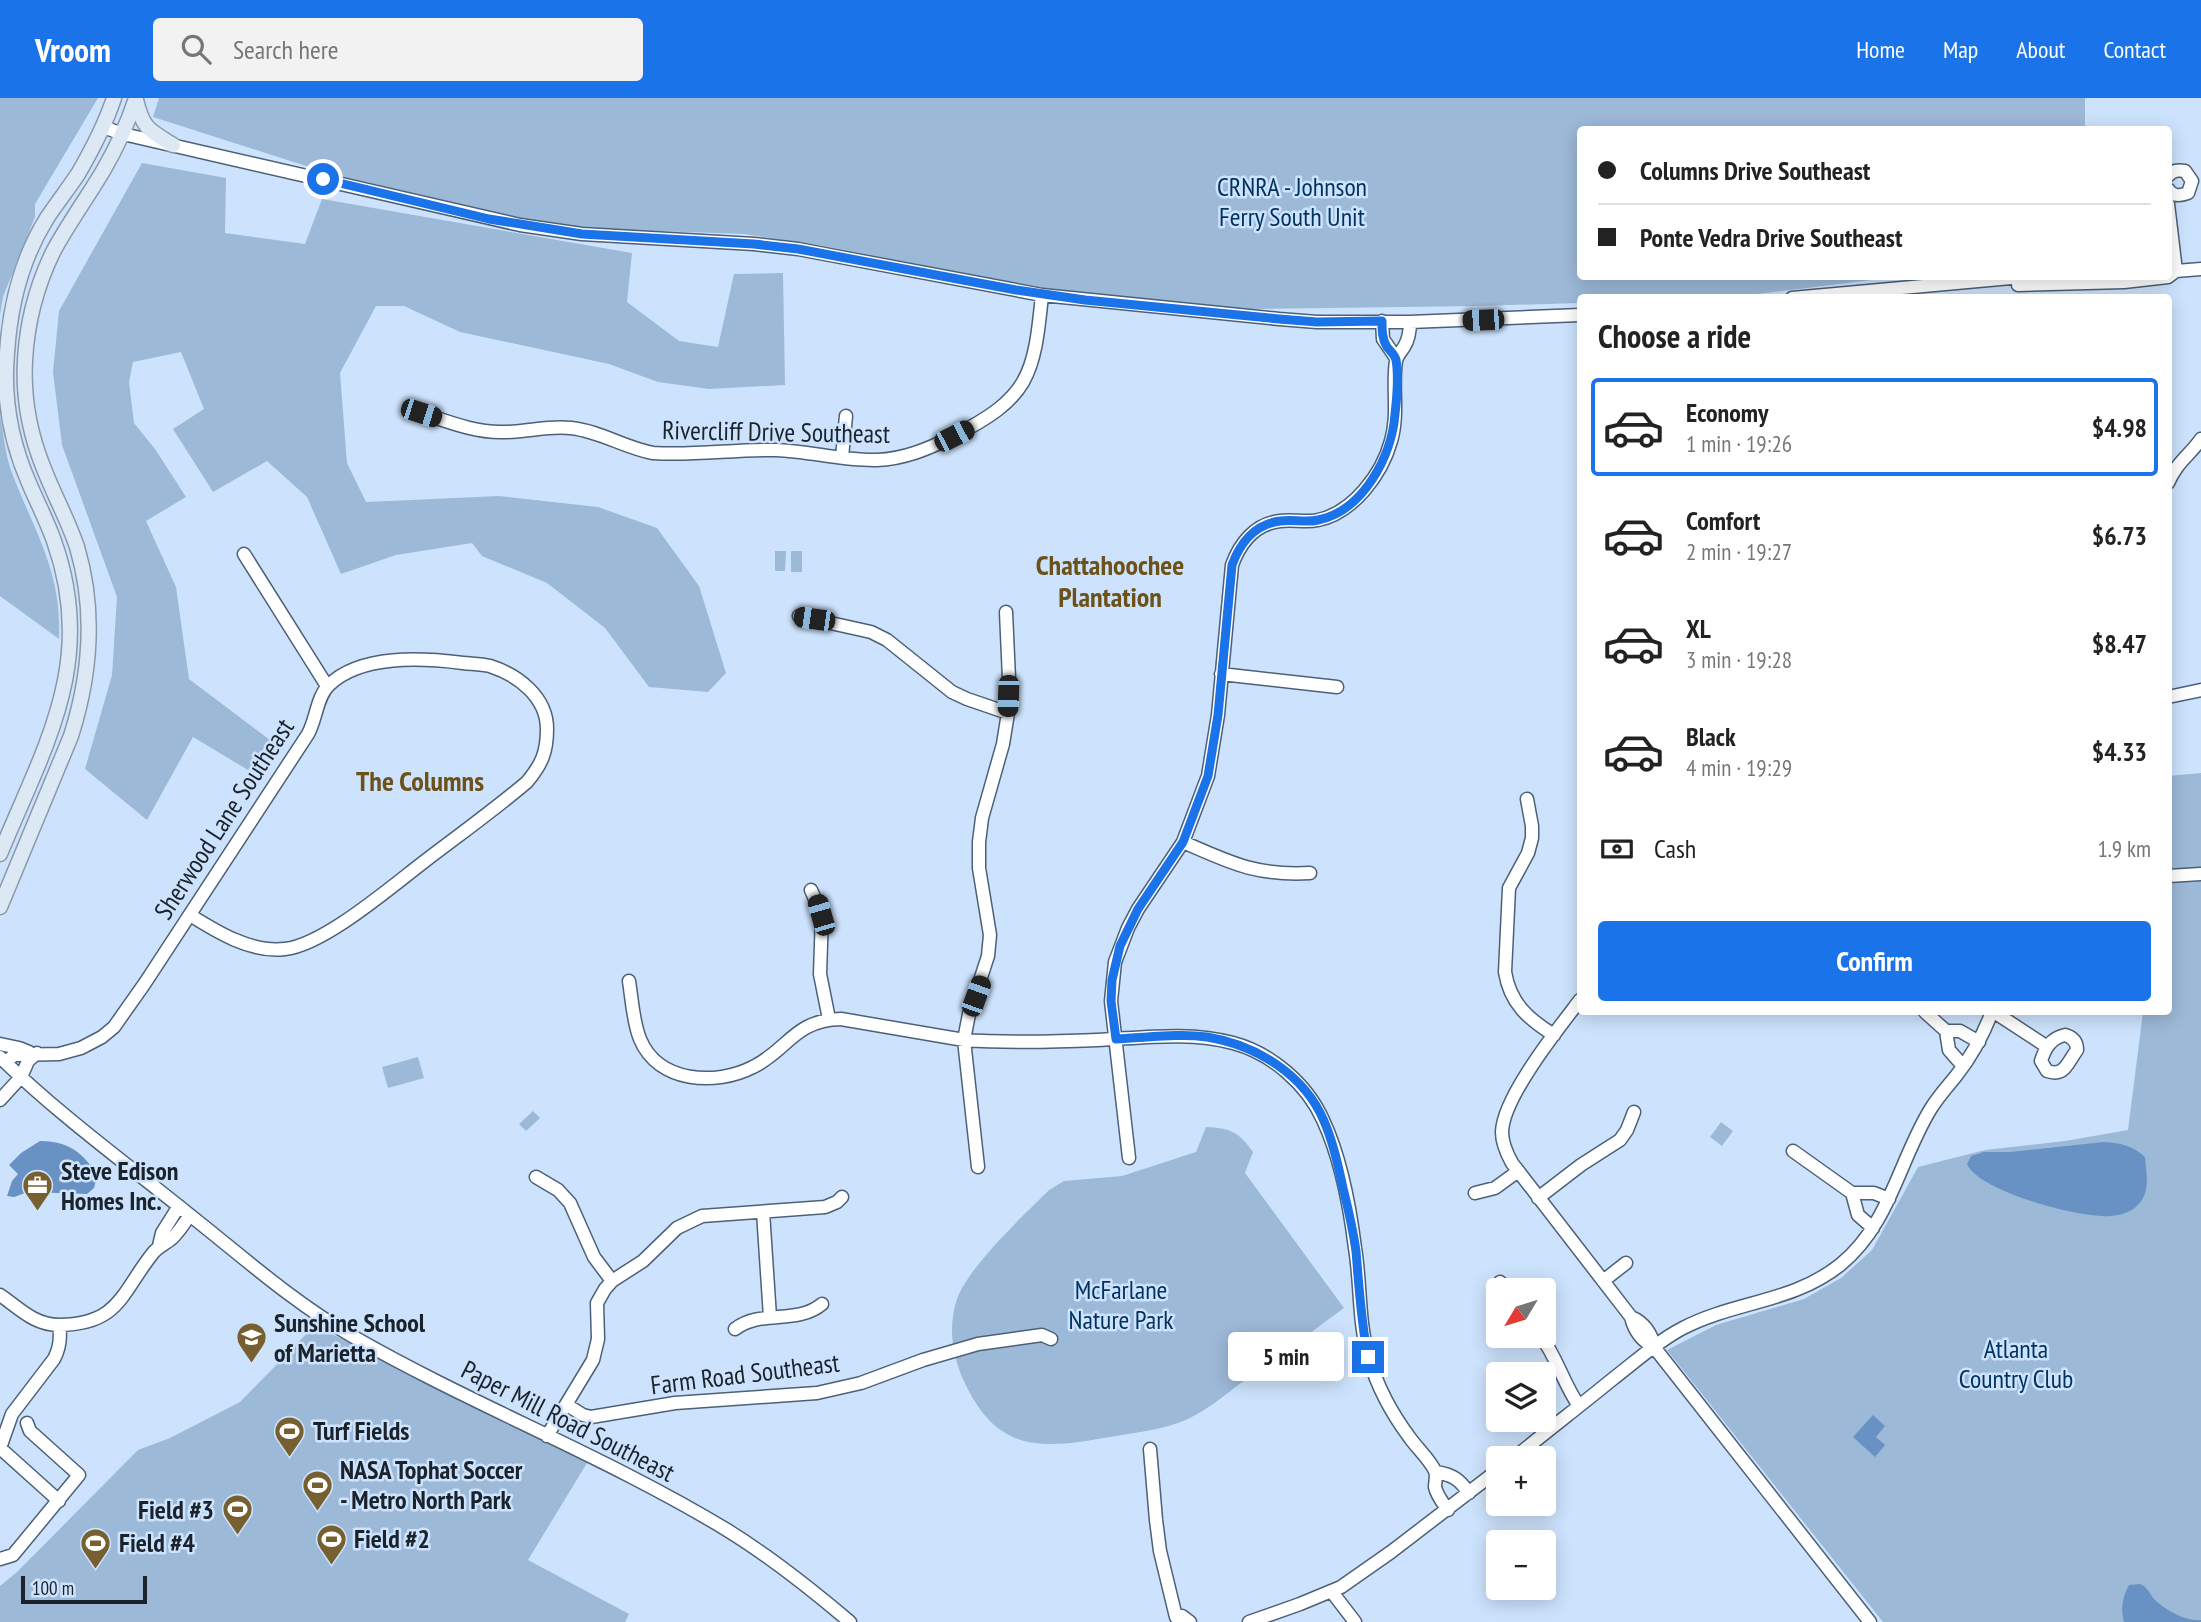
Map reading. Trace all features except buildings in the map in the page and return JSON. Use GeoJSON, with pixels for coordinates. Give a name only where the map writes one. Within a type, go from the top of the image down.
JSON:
{"type":"FeatureCollection","features":[{"type":"Feature","properties":{"kind":"main road"},"geometry":{"type":"LineString","coordinates":[[0,854],[51,733],[66,680],[71,634],[62,563],[13,437],[6,383],[10,326],[23,269],[38,234],[76,176],[103,127],[114,98]]}},
{"type":"Feature","properties":{"kind":"main road"},"geometry":{"type":"LineString","coordinates":[[0,907],[71,736],[89,658],[89,613],[82,569],[68,524],[37,453],[28,411],[25,360],[29,327],[38,290],[53,252],[103,172],[123,134],[136,99]]}},
{"type":"Feature","properties":{"kind":"main road"},"geometry":{"type":"LineString","coordinates":[[136,99],[146,127],[173,145]]}},
{"type":"Feature","properties":{"kind":"street"},"geometry":{"type":"LineString","coordinates":[[103,127],[123,134],[520,225],[582,234],[798,249],[1042,295],[1317,322],[1577,314]]}},
{"type":"Feature","properties":{"kind":"street"},"geometry":{"type":"LineString","coordinates":[[2172,172],[2185,172],[2192,181],[2188,192],[2172,196]]}},
{"type":"Feature","properties":{"kind":"street"},"geometry":{"type":"LineString","coordinates":[[2172,269],[2201,269]]}},
{"type":"Feature","properties":{"kind":"street"},"geometry":{"type":"LineString","coordinates":[[1840,294],[1983,280]]}},
{"type":"Feature","properties":{"kind":"street"},"geometry":{"type":"LineString","coordinates":[[1962,284],[1989,286],[2142,280]]}},
{"type":"Feature","properties":{"kind":"street","name":"Rivercliff Drive Southeast"},"geometry":{"type":"LineString","coordinates":[[421,413],[467,428],[491,432],[572,428],[653,453],[774,450],[877,460],[915,454],[998,411],[1018,391],[1031,365],[1042,295]]}},
{"type":"Feature","properties":{"kind":"street"},"geometry":{"type":"LineString","coordinates":[[1382,321],[1383,339],[1396,358]]}},
{"type":"Feature","properties":{"kind":"street"},"geometry":{"type":"LineString","coordinates":[[1129,1158],[1111,1001],[1112,980],[1120,946],[1138,909],[1183,842],[1208,776],[1218,715],[1232,565],[1240,546],[1253,533],[1280,521],[1317,520],[1333,515],[1358,496],[1373,478],[1387,452],[1394,428],[1396,358],[1408,339],[1410,321]]}},
{"type":"Feature","properties":{"kind":"street"},"geometry":{"type":"LineString","coordinates":[[842,457],[846,416]]}},
{"type":"Feature","properties":{"kind":"street"},"geometry":{"type":"LineString","coordinates":[[2172,475],[2178,464],[2201,439]]}},
{"type":"Feature","properties":{"kind":"street"},"geometry":{"type":"LineString","coordinates":[[190,915],[248,945],[288,949],[316,939],[395,884],[515,792],[536,771],[546,745],[546,712],[540,700],[511,676],[487,665],[420,659],[385,661],[357,669],[327,686],[244,554]]}},
{"type":"Feature","properties":{"kind":"street"},"geometry":{"type":"LineString","coordinates":[[978,1167],[964,1040],[969,1014],[988,956],[990,935],[979,867],[979,842],[982,818],[1003,744],[1008,713],[1006,612]]}},
{"type":"Feature","properties":{"kind":"street"},"geometry":{"type":"LineString","coordinates":[[799,617],[871,632],[887,640],[951,692],[1008,713]]}},
{"type":"Feature","properties":{"kind":"street"},"geometry":{"type":"LineString","coordinates":[[1222,674],[1337,687]]}},
{"type":"Feature","properties":{"kind":"street","name":"Sherwood Lane Southeast"},"geometry":{"type":"LineString","coordinates":[[3,1060],[14,1055],[59,1054],[92,1044],[128,1009],[308,734],[327,686]]}},
{"type":"Feature","properties":{"kind":"street"},"geometry":{"type":"LineString","coordinates":[[2172,696],[2201,690]]}},
{"type":"Feature","properties":{"kind":"street"},"geometry":{"type":"LineString","coordinates":[[1527,799],[1532,838],[1526,859],[1509,888],[1505,972],[1507,985],[1518,1007],[1554,1035]]}},
{"type":"Feature","properties":{"kind":"street"},"geometry":{"type":"LineString","coordinates":[[1183,842],[1223,860],[1257,871],[1273,874],[1310,873]]}},
{"type":"Feature","properties":{"kind":"street"},"geometry":{"type":"LineString","coordinates":[[2172,876],[2201,874]]}},
{"type":"Feature","properties":{"kind":"street"},"geometry":{"type":"LineString","coordinates":[[811,890],[821,915],[820,974],[829,1019]]}},
{"type":"Feature","properties":{"kind":"street"},"geometry":{"type":"LineString","coordinates":[[629,981],[644,1058],[667,1070],[699,1079],[729,1075],[753,1067],[809,1025],[829,1019],[964,1040],[1030,1043],[1205,1037],[1236,1043],[1276,1063],[1292,1076],[1323,1119],[1345,1196],[1355,1249],[1362,1329],[1368,1357],[1390,1408],[1436,1472],[1435,1488],[1448,1510]]}},
{"type":"Feature","properties":{"kind":"street"},"geometry":{"type":"LineString","coordinates":[[1577,1004],[1512,1099],[1503,1123],[1502,1135],[1507,1152],[1517,1172],[1631,1317],[1633,1326],[1642,1339],[1654,1347],[1870,1622]]}},
{"type":"Feature","properties":{"kind":"street"},"geometry":{"type":"LineString","coordinates":[[1928,1015],[1946,1031],[1949,1050],[1964,1066]]}},
{"type":"Feature","properties":{"kind":"street"},"geometry":{"type":"LineString","coordinates":[[1529,1446],[1654,1347],[1682,1329],[1710,1316],[1789,1294],[1841,1264],[1874,1228],[1930,1109],[1964,1066],[1992,1015]]}},
{"type":"Feature","properties":{"kind":"street"},"geometry":{"type":"LineString","coordinates":[[1998,1015],[2046,1046]]}},
{"type":"Feature","properties":{"kind":"street"},"geometry":{"type":"LineString","coordinates":[[1946,1031],[1961,1031],[1979,1042]]}},
{"type":"Feature","properties":{"kind":"street","name":"Sherwood Lane Southeast"},"geometry":{"type":"LineString","coordinates":[[0,1044],[34,1053]]}},
{"type":"Feature","properties":{"kind":"street"},"geometry":{"type":"LineString","coordinates":[[0,1100],[21,1077],[34,1053]]}},
{"type":"Feature","properties":{"kind":"street","name":"Paper Mill Road Southeast"},"geometry":{"type":"LineString","coordinates":[[3,1060],[178,1206],[335,1326],[412,1368],[663,1493],[729,1531],[850,1622]]}},
{"type":"Feature","properties":{"kind":"street"},"geometry":{"type":"LineString","coordinates":[[1538,1198],[1619,1140],[1627,1130],[1634,1112]]}},
{"type":"Feature","properties":{"kind":"street"},"geometry":{"type":"LineString","coordinates":[[1793,1151],[1852,1193],[1874,1193],[1889,1199]]}},
{"type":"Feature","properties":{"kind":"street"},"geometry":{"type":"LineString","coordinates":[[1475,1193],[1495,1188],[1517,1172]]}},
{"type":"Feature","properties":{"kind":"street"},"geometry":{"type":"LineString","coordinates":[[536,1177],[564,1195],[594,1256],[612,1281]]}},
{"type":"Feature","properties":{"kind":"street"},"geometry":{"type":"LineString","coordinates":[[1852,1193],[1858,1215],[1874,1228]]}},
{"type":"Feature","properties":{"kind":"street"},"geometry":{"type":"LineString","coordinates":[[547,1436],[593,1360],[598,1339],[597,1303],[605,1289],[612,1281],[643,1261],[677,1228],[702,1216],[825,1207],[842,1197]]}},
{"type":"Feature","properties":{"kind":"street"},"geometry":{"type":"LineString","coordinates":[[159,1246],[162,1233],[178,1206]]}},
{"type":"Feature","properties":{"kind":"street"},"geometry":{"type":"LineString","coordinates":[[763,1212],[770,1317]]}},
{"type":"Feature","properties":{"kind":"street"},"geometry":{"type":"LineString","coordinates":[[0,1295],[44,1324],[89,1321],[111,1311],[144,1264],[159,1246],[171,1239],[190,1215]]}},
{"type":"Feature","properties":{"kind":"street"},"geometry":{"type":"LineString","coordinates":[[1603,1281],[1626,1263]]}},
{"type":"Feature","properties":{"kind":"street"},"geometry":{"type":"LineString","coordinates":[[735,1329],[748,1321],[804,1314],[814,1311],[822,1304]]}},
{"type":"Feature","properties":{"kind":"street"},"geometry":{"type":"LineString","coordinates":[[59,1501],[0,1448],[12,1414],[54,1359],[60,1344],[60,1325]]}},
{"type":"Feature","properties":{"kind":"street","name":"Farm Road Southeast"},"geometry":{"type":"LineString","coordinates":[[567,1405],[591,1417],[675,1403],[817,1393],[861,1383],[923,1360],[978,1344],[1042,1335],[1051,1339]]}},
{"type":"Feature","properties":{"kind":"street"},"geometry":{"type":"LineString","coordinates":[[1549,1348],[1576,1409]]}},
{"type":"Feature","properties":{"kind":"street"},"geometry":{"type":"LineString","coordinates":[[0,1559],[13,1555],[79,1475],[30,1431],[27,1423]]}},
{"type":"Feature","properties":{"kind":"street"},"geometry":{"type":"LineString","coordinates":[[1150,1449],[1158,1541],[1173,1619],[1182,1616],[1190,1622]]}},
{"type":"Feature","properties":{"kind":"street"},"geometry":{"type":"LineString","coordinates":[[1436,1472],[1451,1474],[1469,1493]]}},
{"type":"Feature","properties":{"kind":"street"},"geometry":{"type":"LineString","coordinates":[[1249,1622],[1332,1592],[1448,1510],[1486,1480]]}},
{"type":"Feature","properties":{"kind":"street"},"geometry":{"type":"LineString","coordinates":[[1332,1592],[1355,1622]]}},
{"type":"Feature","properties":{"kind":"green space"},"geometry":{"type":"Polygon","coordinates":[[[0,98],[98,98],[35,204],[35,217],[3,297],[0,315],[0,98]]]}},
{"type":"Feature","properties":{"kind":"green space","name":"CRNRA - Johnson Ferry South Unit"},"geometry":{"type":"Polygon","coordinates":[[[159,98],[2085,98],[2085,126],[1577,126],[1577,280],[1872,280],[1758,294],[1577,294],[1577,303],[1252,309],[1083,296],[824,246],[744,234],[599,229],[537,222],[331,174],[153,117],[159,98]]]}},
{"type":"Feature","properties":{"kind":"green space"},"geometry":{"type":"Polygon","coordinates":[[[142,163],[226,178],[225,233],[305,244],[322,199],[632,253],[627,302],[679,341],[718,347],[734,274],[783,273],[785,385],[709,389],[658,382],[609,364],[460,332],[404,306],[376,306],[340,373],[347,463],[366,502],[499,496],[598,507],[657,528],[699,586],[726,673],[708,692],[649,687],[605,628],[547,583],[482,556],[472,543],[396,555],[341,574],[307,497],[267,461],[213,492],[173,429],[204,409],[181,352],[133,362],[129,382],[134,423],[155,449],[186,497],[146,521],[176,587],[189,679],[270,740],[248,770],[193,737],[147,820],[85,769],[112,675],[117,597],[62,445],[53,372],[59,311],[142,163]]]}},
{"type":"Feature","properties":{"kind":"green space"},"geometry":{"type":"Polygon","coordinates":[[[0,415],[10,466],[52,572],[59,615],[59,639],[0,596],[0,415]]]}},
{"type":"Feature","properties":{"kind":"green space"},"geometry":{"type":"Polygon","coordinates":[[[775,551],[786,551],[785,571],[775,571],[775,551]]]}},
{"type":"Feature","properties":{"kind":"green space"},"geometry":{"type":"Polygon","coordinates":[[[791,551],[802,551],[802,572],[791,572],[791,551]]]}},
{"type":"Feature","properties":{"kind":"green space","name":"Atlanta Country Club"},"geometry":{"type":"Polygon","coordinates":[[[2201,773],[2201,1622],[1883,1622],[1667,1350],[1716,1325],[1804,1299],[1841,1278],[1872,1250],[1918,1167],[1985,1150],[2065,1141],[2128,1130],[2143,1015],[2172,1015],[2172,776],[2201,773]]]}},
{"type":"Feature","properties":{"kind":"green space"},"geometry":{"type":"Polygon","coordinates":[[[418,1057],[424,1078],[388,1088],[382,1067],[418,1057]]]}},
{"type":"Feature","properties":{"kind":"green space"},"geometry":{"type":"Polygon","coordinates":[[[533,1111],[540,1118],[526,1131],[519,1124],[533,1111]]]}},
{"type":"Feature","properties":{"kind":"green space"},"geometry":{"type":"Polygon","coordinates":[[[1721,1122],[1733,1131],[1722,1146],[1710,1137],[1721,1122]]]}},
{"type":"Feature","properties":{"kind":"green space","name":"McFarlane Nature Park"},"geometry":{"type":"Polygon","coordinates":[[[1206,1127],[1233,1132],[1248,1145],[1253,1152],[1245,1173],[1344,1308],[1209,1407],[1180,1422],[1144,1432],[1066,1443],[1024,1441],[1007,1434],[990,1421],[976,1403],[962,1377],[956,1358],[952,1339],[953,1319],[963,1286],[998,1242],[1049,1190],[1064,1181],[1122,1176],[1196,1152],[1206,1127]]]}},
{"type":"Feature","properties":{"kind":"green space","name":"NASA Tophat Soccer - Metro North Park"},"geometry":{"type":"Polygon","coordinates":[[[315,1325],[458,1400],[587,1463],[528,1560],[629,1614],[625,1622],[0,1622],[0,1586],[138,1450],[170,1438],[240,1402],[315,1325]]]}},
{"type":"Feature","properties":{"kind":"shaded area"},"geometry":{"type":"Polygon","coordinates":[[[40,1141],[58,1143],[80,1154],[97,1176],[94,1188],[87,1194],[28,1192],[14,1197],[7,1196],[12,1181],[18,1174],[9,1165],[21,1153],[40,1141]]]}},
{"type":"Feature","properties":{"kind":"shaded area"},"geometry":{"type":"Polygon","coordinates":[[[2103,1142],[2126,1145],[2145,1157],[2147,1179],[2142,1200],[2136,1207],[2120,1215],[2096,1216],[2077,1213],[2032,1201],[1990,1184],[1975,1174],[1967,1164],[1971,1156],[1984,1152],[2010,1152],[2103,1142]]]}},
{"type":"Feature","properties":{"kind":"shaded area"},"geometry":{"type":"Polygon","coordinates":[[[1873,1415],[1885,1426],[1876,1437],[1885,1445],[1875,1457],[1853,1437],[1873,1415]]]}},
{"type":"Feature","properties":{"kind":"shaded area"},"geometry":{"type":"Polygon","coordinates":[[[2140,1584],[2164,1608],[2201,1622],[2124,1622],[2122,1607],[2127,1589],[2129,1585],[2140,1584]]]}},
{"type":"Feature","properties":{"kind":"place","name":"Steve Edison Homes Inc."},"geometry":{"type":"Point","coordinates":[38,1213]}},
{"type":"Feature","properties":{"kind":"place","name":"Sunshine School of Marietta"},"geometry":{"type":"Point","coordinates":[251,1365]}},
{"type":"Feature","properties":{"kind":"place","name":"Turf Fields"},"geometry":{"type":"Point","coordinates":[290,1458]}},
{"type":"Feature","properties":{"kind":"place","name":"NASA Tophat Soccer - Metro North Park"},"geometry":{"type":"Point","coordinates":[317,1512]}},
{"type":"Feature","properties":{"kind":"place","name":"Field #3"},"geometry":{"type":"Point","coordinates":[237,1537]}},
{"type":"Feature","properties":{"kind":"place","name":"Field #2"},"geometry":{"type":"Point","coordinates":[331,1566]}},
{"type":"Feature","properties":{"kind":"place","name":"Field #4"},"geometry":{"type":"Point","coordinates":[96,1570]}},
{"type":"Feature","properties":{"kind":"district","name":"Chattahoochee Plantation"},"geometry":{"type":"Point","coordinates":[1110,581]}},
{"type":"Feature","properties":{"kind":"district","name":"The Columns"},"geometry":{"type":"Point","coordinates":[420,781]}},
{"type":"Feature","properties":{"kind":"route"},"geometry":{"type":"LineString","coordinates":[[323,179],[489,219],[582,234],[798,249],[1042,295],[1085,300],[1317,322],[1382,321],[1383,339],[1396,358],[1392,440],[1373,478],[1358,496],[1340,511],[1308,522],[1280,521],[1262,526],[1240,546],[1232,565],[1218,715],[1208,776],[1183,842],[1138,909],[1120,946],[1112,980],[1111,1001],[1116,1039],[1205,1037],[1236,1043],[1276,1063],[1292,1076],[1313,1102],[1330,1138],[1345,1196],[1355,1249],[1362,1329],[1368,1357]]}}]}
